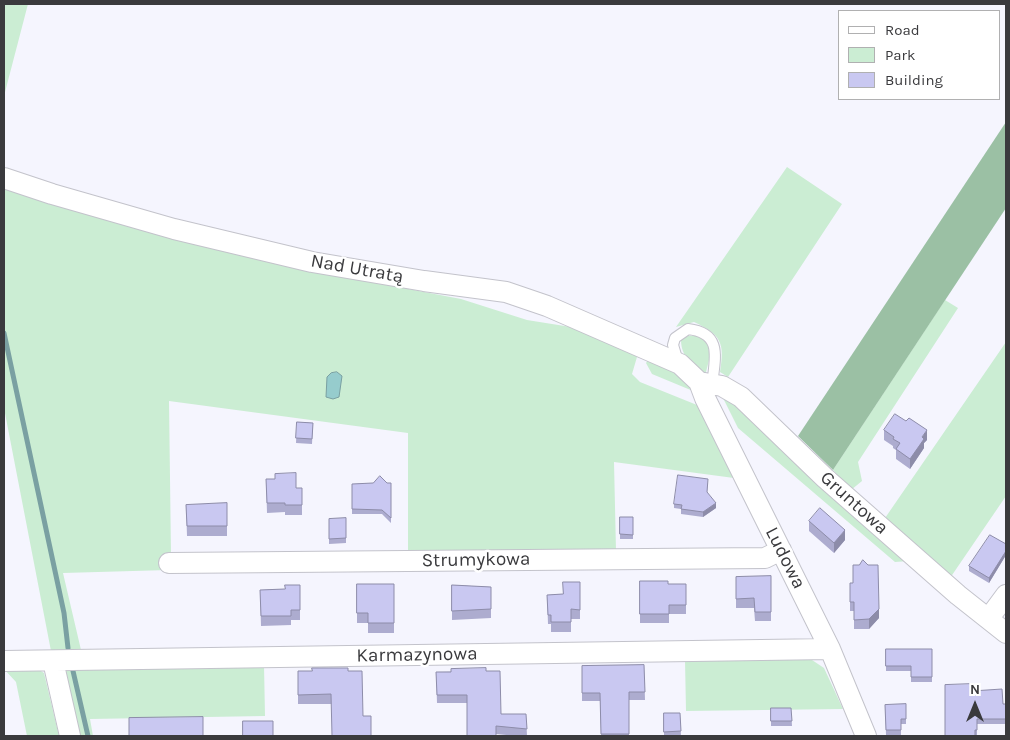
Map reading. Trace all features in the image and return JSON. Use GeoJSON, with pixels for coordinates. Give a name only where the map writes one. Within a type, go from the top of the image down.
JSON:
{"type":"FeatureCollection","features":[{"type":"Feature","properties":{"kind":"street","name":"Nad Utratą"},"geometry":{"type":"LineString","coordinates":[[4,178],[52,194],[174,229],[312,262],[424,281],[506,292],[547,306],[680,364],[706,383]]}},
{"type":"Feature","properties":{"kind":"street","name":"Ludowa"},"geometry":{"type":"LineString","coordinates":[[706,383],[709,407],[830,650],[866,736]]}},
{"type":"Feature","properties":{"kind":"street","name":"Gruntowa"},"geometry":{"type":"LineString","coordinates":[[706,383],[722,386],[740,397],[825,478],[958,595],[1006,633]]}},
{"type":"Feature","properties":{"kind":"street","name":"Strumykowa"},"geometry":{"type":"LineString","coordinates":[[169,563],[764,558],[781,550]]}},
{"type":"Feature","properties":{"kind":"street"},"geometry":{"type":"LineString","coordinates":[[988,618],[1006,595]]}},
{"type":"Feature","properties":{"kind":"street","name":"Karmazynowa"},"geometry":{"type":"LineString","coordinates":[[4,661],[830,650]]}},
{"type":"Feature","properties":{"kind":"street"},"geometry":{"type":"LineString","coordinates":[[53,661],[70,736]]}},
{"type":"Feature","properties":{"kind":"lane"},"geometry":{"type":"LineString","coordinates":[[680,364],[673,345],[675,338],[688,329],[698,330],[708,335],[716,350],[706,383]]}},
{"type":"Feature","properties":{"kind":"green space"},"geometry":{"type":"Polygon","coordinates":[[[4,4],[28,4],[4,96],[4,4]]]}},
{"type":"Feature","properties":{"kind":"green space"},"geometry":{"type":"Polygon","coordinates":[[[1006,122],[1006,208],[833,470],[798,436],[1006,122]]]}},
{"type":"Feature","properties":{"kind":"green space"},"geometry":{"type":"Polygon","coordinates":[[[787,167],[842,204],[728,377],[720,372],[721,346],[710,331],[694,322],[676,327],[787,167]]]}},
{"type":"Feature","properties":{"kind":"green space"},"geometry":{"type":"Polygon","coordinates":[[[4,185],[57,205],[131,227],[324,273],[461,299],[527,320],[577,328],[624,346],[637,357],[632,374],[640,382],[697,405],[734,478],[614,462],[616,551],[408,553],[408,433],[169,401],[171,555],[168,570],[63,573],[81,650],[51,651],[4,408],[4,185]]]}},
{"type":"Feature","properties":{"kind":"green space"},"geometry":{"type":"Polygon","coordinates":[[[945,300],[958,308],[858,462],[862,481],[851,490],[833,470],[945,300]]]}},
{"type":"Feature","properties":{"kind":"green space"},"geometry":{"type":"Polygon","coordinates":[[[697,335],[707,343],[710,356],[705,376],[688,360],[682,346],[681,340],[688,336],[697,335]]]}},
{"type":"Feature","properties":{"kind":"green space"},"geometry":{"type":"Polygon","coordinates":[[[1006,342],[1006,496],[948,581],[883,521],[1006,342]]]}},
{"type":"Feature","properties":{"kind":"green space"},"geometry":{"type":"Polygon","coordinates":[[[648,360],[673,372],[683,379],[693,391],[652,374],[646,363],[648,360]]]}},
{"type":"Feature","properties":{"kind":"green space"},"geometry":{"type":"Polygon","coordinates":[[[722,396],[737,404],[909,561],[895,562],[738,428],[722,396]]]}},
{"type":"Feature","properties":{"kind":"green space"},"geometry":{"type":"Polygon","coordinates":[[[685,660],[812,660],[824,668],[843,709],[686,711],[685,660]]]}},
{"type":"Feature","properties":{"kind":"green space"},"geometry":{"type":"Polygon","coordinates":[[[264,665],[265,716],[90,719],[93,736],[76,736],[61,675],[67,669],[264,665]]]}},
{"type":"Feature","properties":{"kind":"green space"},"geometry":{"type":"Polygon","coordinates":[[[36,668],[44,673],[59,736],[27,736],[16,682],[4,669],[36,668]]]}},
{"type":"Feature","properties":{"kind":"water"},"geometry":{"type":"Polygon","coordinates":[[[337,372],[342,376],[339,397],[333,399],[326,397],[327,377],[331,373],[337,372]]]}},
{"type":"Feature","properties":{"kind":"building"},"geometry":{"type":"Polygon","coordinates":[[[895,414],[906,421],[909,418],[927,430],[922,437],[924,439],[910,459],[896,449],[900,443],[884,430],[895,414]]]}},
{"type":"Feature","properties":{"kind":"building"},"geometry":{"type":"Polygon","coordinates":[[[297,422],[313,423],[312,439],[296,438],[297,422]]]}},
{"type":"Feature","properties":{"kind":"building"},"geometry":{"type":"Polygon","coordinates":[[[296,473],[296,488],[302,488],[302,505],[267,503],[266,479],[275,479],[275,474],[296,473]]]}},
{"type":"Feature","properties":{"kind":"building"},"geometry":{"type":"Polygon","coordinates":[[[678,475],[708,479],[707,492],[716,503],[703,512],[681,509],[682,505],[674,504],[678,475]]]}},
{"type":"Feature","properties":{"kind":"building"},"geometry":{"type":"Polygon","coordinates":[[[380,476],[387,483],[391,483],[391,518],[382,510],[352,509],[352,484],[373,483],[380,476]]]}},
{"type":"Feature","properties":{"kind":"building"},"geometry":{"type":"Polygon","coordinates":[[[227,503],[227,526],[187,526],[186,505],[227,503]]]}},
{"type":"Feature","properties":{"kind":"building"},"geometry":{"type":"Polygon","coordinates":[[[820,508],[845,530],[834,543],[809,521],[820,508]]]}},
{"type":"Feature","properties":{"kind":"building"},"geometry":{"type":"Polygon","coordinates":[[[620,517],[633,517],[633,535],[620,534],[620,517]]]}},
{"type":"Feature","properties":{"kind":"building"},"geometry":{"type":"Polygon","coordinates":[[[346,518],[346,538],[329,539],[329,519],[346,518]]]}},
{"type":"Feature","properties":{"kind":"building"},"geometry":{"type":"Polygon","coordinates":[[[990,535],[1006,544],[1006,551],[989,578],[969,566],[990,535]]]}},
{"type":"Feature","properties":{"kind":"building"},"geometry":{"type":"Polygon","coordinates":[[[863,560],[868,565],[878,565],[879,609],[869,619],[854,620],[854,602],[850,602],[850,583],[853,583],[853,565],[859,565],[863,560]]]}},
{"type":"Feature","properties":{"kind":"building"},"geometry":{"type":"Polygon","coordinates":[[[771,576],[771,612],[755,612],[754,598],[736,599],[736,577],[771,576]]]}},
{"type":"Feature","properties":{"kind":"building"},"geometry":{"type":"Polygon","coordinates":[[[640,581],[668,581],[668,584],[686,584],[686,605],[669,605],[669,614],[640,614],[640,581]]]}},
{"type":"Feature","properties":{"kind":"building"},"geometry":{"type":"Polygon","coordinates":[[[563,582],[580,582],[580,610],[571,609],[571,622],[551,622],[551,615],[548,615],[547,595],[563,594],[563,582]]]}},
{"type":"Feature","properties":{"kind":"building"},"geometry":{"type":"Polygon","coordinates":[[[357,584],[394,584],[394,623],[368,623],[368,613],[357,613],[357,584]]]}},
{"type":"Feature","properties":{"kind":"building"},"geometry":{"type":"Polygon","coordinates":[[[285,585],[300,585],[300,610],[291,610],[291,616],[261,616],[260,590],[285,589],[285,585]]]}},
{"type":"Feature","properties":{"kind":"building"},"geometry":{"type":"Polygon","coordinates":[[[452,585],[491,587],[491,609],[452,611],[452,585]]]}},
{"type":"Feature","properties":{"kind":"building"},"geometry":{"type":"Polygon","coordinates":[[[886,649],[932,649],[932,677],[911,677],[911,666],[886,666],[886,649]]]}},
{"type":"Feature","properties":{"kind":"building"},"geometry":{"type":"Polygon","coordinates":[[[644,665],[645,692],[629,692],[629,734],[601,734],[600,693],[582,693],[582,666],[644,665]]]}},
{"type":"Feature","properties":{"kind":"building"},"geometry":{"type":"Polygon","coordinates":[[[312,668],[348,668],[348,671],[362,671],[363,716],[371,716],[371,736],[332,736],[331,694],[298,695],[298,671],[312,671],[312,668]]]}},
{"type":"Feature","properties":{"kind":"building"},"geometry":{"type":"Polygon","coordinates":[[[486,668],[486,671],[500,671],[501,714],[526,714],[527,729],[496,726],[496,736],[467,736],[467,695],[437,695],[436,672],[451,672],[451,669],[486,668]]]}},
{"type":"Feature","properties":{"kind":"building"},"geometry":{"type":"Polygon","coordinates":[[[972,684],[972,691],[1002,689],[1003,704],[1006,704],[1006,719],[977,719],[975,736],[945,736],[945,685],[972,684]]]}},
{"type":"Feature","properties":{"kind":"building"},"geometry":{"type":"Polygon","coordinates":[[[906,704],[906,719],[901,719],[901,730],[886,730],[885,705],[906,704]]]}},
{"type":"Feature","properties":{"kind":"building"},"geometry":{"type":"Polygon","coordinates":[[[771,708],[791,708],[792,721],[771,721],[771,708]]]}},
{"type":"Feature","properties":{"kind":"building"},"geometry":{"type":"Polygon","coordinates":[[[664,713],[680,713],[681,731],[664,732],[664,713]]]}},
{"type":"Feature","properties":{"kind":"building"},"geometry":{"type":"Polygon","coordinates":[[[203,717],[203,736],[129,736],[129,718],[203,717]]]}},
{"type":"Feature","properties":{"kind":"building"},"geometry":{"type":"Polygon","coordinates":[[[243,721],[273,721],[273,736],[243,736],[243,721]]]}},
{"type":"Feature","properties":{"kind":"waterway"},"geometry":{"type":"LineString","coordinates":[[4,333],[64,613],[68,648]]}},
{"type":"Feature","properties":{"kind":"waterway"},"geometry":{"type":"LineString","coordinates":[[73,671],[88,736]]}}]}
